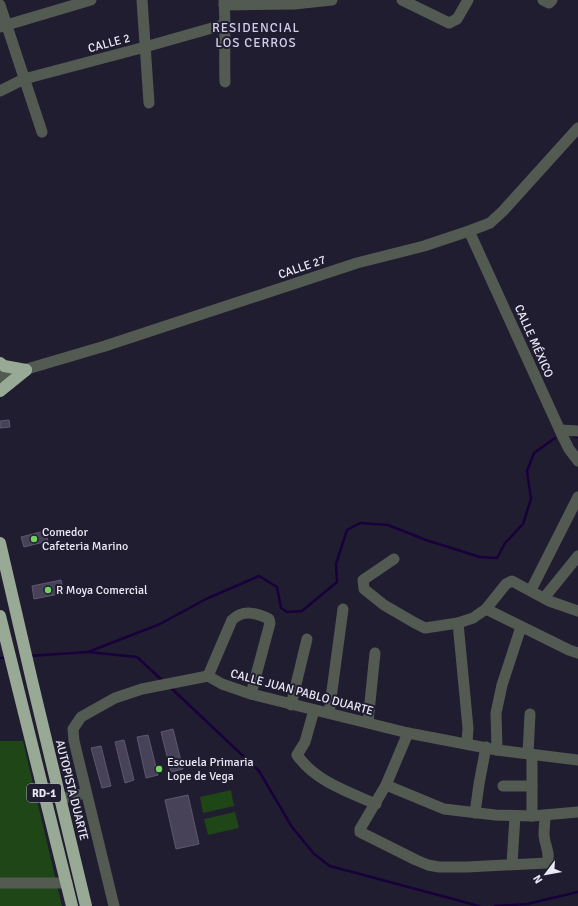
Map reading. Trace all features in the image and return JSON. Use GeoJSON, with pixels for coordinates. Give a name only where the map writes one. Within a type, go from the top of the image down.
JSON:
{"type":"FeatureCollection","features":[{"type":"Feature","properties":{"kind":"highway"},"geometry":{"type":"LineString","coordinates":[[0,363],[4,366],[26,370]]}},
{"type":"Feature","properties":{"kind":"highway"},"geometry":{"type":"LineString","coordinates":[[0,391],[26,370]]}},
{"type":"Feature","properties":{"kind":"highway","name":"AUTOPISTA DUARTE"},"geometry":{"type":"LineString","coordinates":[[0,543],[21,638],[86,906]]}},
{"type":"Feature","properties":{"kind":"highway","name":"RD-1"},"geometry":{"type":"LineString","coordinates":[[0,616],[72,906]]}},
{"type":"Feature","properties":{"kind":"street"},"geometry":{"type":"LineString","coordinates":[[3,26],[91,0]]}},
{"type":"Feature","properties":{"kind":"street"},"geometry":{"type":"LineString","coordinates":[[142,0],[149,103]]}},
{"type":"Feature","properties":{"kind":"street"},"geometry":{"type":"LineString","coordinates":[[226,82],[224,66],[226,24],[224,2],[294,4],[332,0]]}},
{"type":"Feature","properties":{"kind":"street"},"geometry":{"type":"LineString","coordinates":[[402,0],[448,23],[457,19],[468,0]]}},
{"type":"Feature","properties":{"kind":"street"},"geometry":{"type":"LineString","coordinates":[[543,0],[549,3],[552,0]]}},
{"type":"Feature","properties":{"kind":"street"},"geometry":{"type":"LineString","coordinates":[[0,5],[3,26],[24,79],[42,132]]}},
{"type":"Feature","properties":{"kind":"street","name":"CALLE 2"},"geometry":{"type":"LineString","coordinates":[[0,91],[24,79],[226,24]]}},
{"type":"Feature","properties":{"kind":"street","name":"CALLE 27"},"geometry":{"type":"LineString","coordinates":[[0,377],[105,346],[357,263],[424,246],[490,223],[503,211],[578,128]]}},
{"type":"Feature","properties":{"kind":"street","name":"CALLE MÉXICO"},"geometry":{"type":"LineString","coordinates":[[470,231],[569,449],[578,461]]}},
{"type":"Feature","properties":{"kind":"street"},"geometry":{"type":"LineString","coordinates":[[562,434],[578,431]]}},
{"type":"Feature","properties":{"kind":"street"},"geometry":{"type":"LineString","coordinates":[[562,434],[578,439]]}},
{"type":"Feature","properties":{"kind":"street"},"geometry":{"type":"LineString","coordinates":[[531,590],[578,496]]}},
{"type":"Feature","properties":{"kind":"street"},"geometry":{"type":"LineString","coordinates":[[544,598],[578,556]]}},
{"type":"Feature","properties":{"kind":"street"},"geometry":{"type":"LineString","coordinates":[[394,560],[363,580],[364,589],[384,605],[415,624],[425,628],[458,623],[473,618],[486,610],[506,584],[512,581],[544,598],[578,611]]}},
{"type":"Feature","properties":{"kind":"street"},"geometry":{"type":"LineString","coordinates":[[328,713],[343,609]]}},
{"type":"Feature","properties":{"kind":"street"},"geometry":{"type":"LineString","coordinates":[[486,610],[578,653]]}},
{"type":"Feature","properties":{"kind":"street"},"geometry":{"type":"LineString","coordinates":[[114,906],[74,741],[73,729],[76,723],[81,717],[115,698],[142,690],[208,676],[232,620],[245,612],[269,619],[270,623],[251,694]]}},
{"type":"Feature","properties":{"kind":"street"},"geometry":{"type":"LineString","coordinates":[[458,623],[468,728],[467,744]]}},
{"type":"Feature","properties":{"kind":"street"},"geometry":{"type":"LineString","coordinates":[[497,750],[496,713],[502,686],[521,627]]}},
{"type":"Feature","properties":{"kind":"street"},"geometry":{"type":"LineString","coordinates":[[291,704],[307,639]]}},
{"type":"Feature","properties":{"kind":"street"},"geometry":{"type":"LineString","coordinates":[[368,722],[375,653]]}},
{"type":"Feature","properties":{"kind":"street","name":"CALLE JUAN PABLO DUARTE"},"geometry":{"type":"LineString","coordinates":[[208,676],[222,684],[251,694],[408,733],[497,750],[578,760]]}},
{"type":"Feature","properties":{"kind":"street"},"geometry":{"type":"LineString","coordinates":[[314,710],[305,742],[297,755],[305,764],[336,787],[376,804]]}},
{"type":"Feature","properties":{"kind":"street"},"geometry":{"type":"LineString","coordinates":[[530,714],[532,816]]}},
{"type":"Feature","properties":{"kind":"street"},"geometry":{"type":"LineString","coordinates":[[408,733],[386,785],[360,829],[360,832],[416,860],[428,865],[439,867],[547,863],[548,850],[544,836],[545,815]]}},
{"type":"Feature","properties":{"kind":"street"},"geometry":{"type":"LineString","coordinates":[[475,813],[486,747]]}},
{"type":"Feature","properties":{"kind":"street"},"geometry":{"type":"LineString","coordinates":[[386,785],[444,809],[515,816],[578,812]]}},
{"type":"Feature","properties":{"kind":"street"},"geometry":{"type":"LineString","coordinates":[[503,786],[532,786]]}},
{"type":"Feature","properties":{"kind":"street"},"geometry":{"type":"LineString","coordinates":[[60,799],[86,793]]}},
{"type":"Feature","properties":{"kind":"street"},"geometry":{"type":"LineString","coordinates":[[512,864],[515,816]]}},
{"type":"Feature","properties":{"kind":"street"},"geometry":{"type":"LineString","coordinates":[[0,883],[67,884]]}},
{"type":"Feature","properties":{"kind":"green space"},"geometry":{"type":"Polygon","coordinates":[[[0,741],[23,741],[62,906],[0,906],[0,741]]]}},
{"type":"Feature","properties":{"kind":"green space"},"geometry":{"type":"Polygon","coordinates":[[[231,790],[234,806],[203,813],[200,797],[231,790]]]}},
{"type":"Feature","properties":{"kind":"green space"},"geometry":{"type":"Polygon","coordinates":[[[235,812],[239,828],[208,835],[204,819],[235,812]]]}},
{"type":"Feature","properties":{"kind":"building"},"geometry":{"type":"Polygon","coordinates":[[[9,420],[10,427],[0,428],[0,421],[9,420]]]}},
{"type":"Feature","properties":{"kind":"building","name":"Comedor Cafeteria Marino"},"geometry":{"type":"Polygon","coordinates":[[[45,531],[48,541],[24,547],[21,537],[45,531]]]}},
{"type":"Feature","properties":{"kind":"building","name":"R Moya Comercial"},"geometry":{"type":"Polygon","coordinates":[[[61,580],[64,593],[34,599],[32,586],[61,580]]]}},
{"type":"Feature","properties":{"kind":"building"},"geometry":{"type":"Polygon","coordinates":[[[173,729],[183,769],[171,772],[161,732],[173,729]]]}},
{"type":"Feature","properties":{"kind":"building"},"geometry":{"type":"Polygon","coordinates":[[[148,735],[158,775],[146,778],[137,737],[148,735]]]}},
{"type":"Feature","properties":{"kind":"building"},"geometry":{"type":"Polygon","coordinates":[[[124,740],[134,780],[125,783],[115,742],[124,740]]]}},
{"type":"Feature","properties":{"kind":"building"},"geometry":{"type":"Polygon","coordinates":[[[101,746],[111,786],[102,788],[91,748],[101,746]]]}},
{"type":"Feature","properties":{"kind":"building"},"geometry":{"type":"Polygon","coordinates":[[[188,795],[199,844],[176,849],[165,800],[188,795]]]}},
{"type":"Feature","properties":{"kind":"waterway"},"geometry":{"type":"LineString","coordinates":[[574,436],[578,437]]}},
{"type":"Feature","properties":{"kind":"waterway"},"geometry":{"type":"LineString","coordinates":[[88,652],[160,624],[206,599],[259,576],[277,587],[281,608],[287,612],[302,611],[337,582],[336,564],[347,530],[360,523],[388,525],[426,540],[480,557],[497,558],[505,543],[523,524],[531,499],[527,471],[534,453],[555,438]]}},
{"type":"Feature","properties":{"kind":"waterway"},"geometry":{"type":"LineString","coordinates":[[29,656],[88,652],[137,657],[164,682]]}},
{"type":"Feature","properties":{"kind":"waterway"},"geometry":{"type":"LineString","coordinates":[[0,658],[6,658]]}},
{"type":"Feature","properties":{"kind":"waterway"},"geometry":{"type":"LineString","coordinates":[[169,686],[259,771],[292,827],[314,854],[330,866],[479,906]]}},
{"type":"Feature","properties":{"kind":"waterway"},"geometry":{"type":"LineString","coordinates":[[495,906],[527,904],[578,892]]}},
{"type":"Feature","properties":{"kind":"place","name":"Comedor Cafeteria Marino"},"geometry":{"type":"Point","coordinates":[34,539]}},
{"type":"Feature","properties":{"kind":"place","name":"R Moya Comercial"},"geometry":{"type":"Point","coordinates":[48,590]}},
{"type":"Feature","properties":{"kind":"place","name":"Escuela Primaria Lope de Vega"},"geometry":{"type":"Point","coordinates":[159,769]}},
{"type":"Feature","properties":{"kind":"district","name":"RESIDENCIAL LOS CERROS"},"geometry":{"type":"Point","coordinates":[256,34]}}]}
